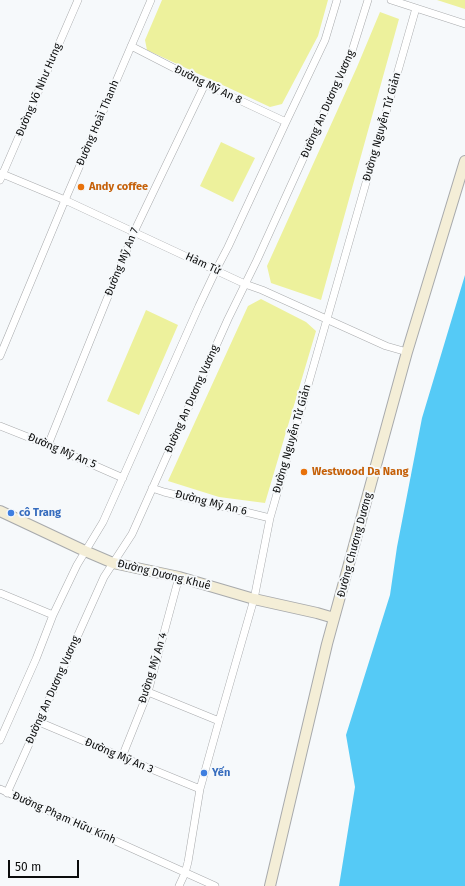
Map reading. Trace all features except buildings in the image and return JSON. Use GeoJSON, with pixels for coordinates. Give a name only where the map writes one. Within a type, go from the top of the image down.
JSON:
{"type":"FeatureCollection","features":[{"type":"Feature","properties":{"kind":"main road","name":"Đường Chương Dương"},"geometry":{"type":"LineString","coordinates":[[270,886],[334,618],[407,352],[465,161]]}},
{"type":"Feature","properties":{"kind":"main road","name":"Đường Dương Khuê"},"geometry":{"type":"LineString","coordinates":[[0,511],[113,563],[179,577],[254,599],[334,618]]}},
{"type":"Feature","properties":{"kind":"street","name":"Đường Võ Như Hưng"},"geometry":{"type":"LineString","coordinates":[[1,175],[78,0]]}},
{"type":"Feature","properties":{"kind":"street","name":"Đường Hoài Thanh"},"geometry":{"type":"LineString","coordinates":[[0,356],[151,0]]}},
{"type":"Feature","properties":{"kind":"street"},"geometry":{"type":"LineString","coordinates":[[0,740],[76,565],[103,522],[216,270],[325,40],[337,0]]}},
{"type":"Feature","properties":{"kind":"street","name":"Đường An Dương Vương"},"geometry":{"type":"LineString","coordinates":[[3,791],[39,722],[104,577],[132,534],[228,319],[257,260],[352,51],[368,0]]}},
{"type":"Feature","properties":{"kind":"street"},"geometry":{"type":"LineString","coordinates":[[391,0],[465,24]]}},
{"type":"Feature","properties":{"kind":"street","name":"Đường Nguyễn Tử Giản"},"geometry":{"type":"LineString","coordinates":[[179,886],[186,873],[200,789],[254,599],[270,518],[416,8]]}},
{"type":"Feature","properties":{"kind":"street","name":"Đường Mỹ An 8"},"geometry":{"type":"LineString","coordinates":[[131,46],[205,84],[286,122]]}},
{"type":"Feature","properties":{"kind":"street","name":"Đường Mỹ An 7"},"geometry":{"type":"LineString","coordinates":[[48,444],[134,232],[205,84]]}},
{"type":"Feature","properties":{"kind":"street","name":"Hàm Tử"},"geometry":{"type":"LineString","coordinates":[[1,175],[65,200],[245,284],[262,290],[386,346],[407,352]]}},
{"type":"Feature","properties":{"kind":"street","name":"Đường Mỹ An 5"},"geometry":{"type":"LineString","coordinates":[[0,426],[48,444],[123,478]]}},
{"type":"Feature","properties":{"kind":"street","name":"Đường Mỹ An 6"},"geometry":{"type":"LineString","coordinates":[[152,488],[270,518]]}},
{"type":"Feature","properties":{"kind":"street","name":"Đường Mỹ An 4"},"geometry":{"type":"LineString","coordinates":[[122,757],[148,692],[179,577]]}},
{"type":"Feature","properties":{"kind":"street"},"geometry":{"type":"LineString","coordinates":[[0,593],[53,615]]}},
{"type":"Feature","properties":{"kind":"street"},"geometry":{"type":"LineString","coordinates":[[148,692],[219,721]]}},
{"type":"Feature","properties":{"kind":"street","name":"Đường Mỹ An 3"},"geometry":{"type":"LineString","coordinates":[[39,722],[200,789]]}},
{"type":"Feature","properties":{"kind":"street","name":"Đường Phạm Hữu Kính"},"geometry":{"type":"LineString","coordinates":[[3,791],[215,886]]}},
{"type":"Feature","properties":{"kind":"green space"},"geometry":{"type":"Polygon","coordinates":[[[162,0],[328,0],[318,36],[282,104],[270,107],[147,50],[145,40],[162,0]]]}},
{"type":"Feature","properties":{"kind":"green space"},"geometry":{"type":"Polygon","coordinates":[[[437,0],[465,0],[465,9],[437,0]]]}},
{"type":"Feature","properties":{"kind":"green space"},"geometry":{"type":"Polygon","coordinates":[[[380,12],[399,19],[321,300],[271,283],[267,266],[357,67],[380,12]]]}},
{"type":"Feature","properties":{"kind":"green space"},"geometry":{"type":"Polygon","coordinates":[[[221,142],[255,158],[233,202],[200,186],[221,142]]]}},
{"type":"Feature","properties":{"kind":"green space"},"geometry":{"type":"Polygon","coordinates":[[[261,299],[306,322],[316,331],[265,503],[219,497],[168,481],[248,306],[261,299]]]}},
{"type":"Feature","properties":{"kind":"green space"},"geometry":{"type":"Polygon","coordinates":[[[146,310],[178,325],[139,415],[107,401],[146,310]]]}},
{"type":"Feature","properties":{"kind":"water"},"geometry":{"type":"Polygon","coordinates":[[[465,275],[465,886],[339,886],[355,787],[346,735],[390,595],[397,547],[422,418],[465,275]]]}},
{"type":"Feature","properties":{"kind":"place","name":"Andy coffee"},"geometry":{"type":"Point","coordinates":[81,187]}},
{"type":"Feature","properties":{"kind":"place","name":"Westwood Da Nang"},"geometry":{"type":"Point","coordinates":[304,472]}},
{"type":"Feature","properties":{"kind":"place","name":"cô Trang"},"geometry":{"type":"Point","coordinates":[11,513]}},
{"type":"Feature","properties":{"kind":"place","name":"Yến"},"geometry":{"type":"Point","coordinates":[204,773]}}]}
